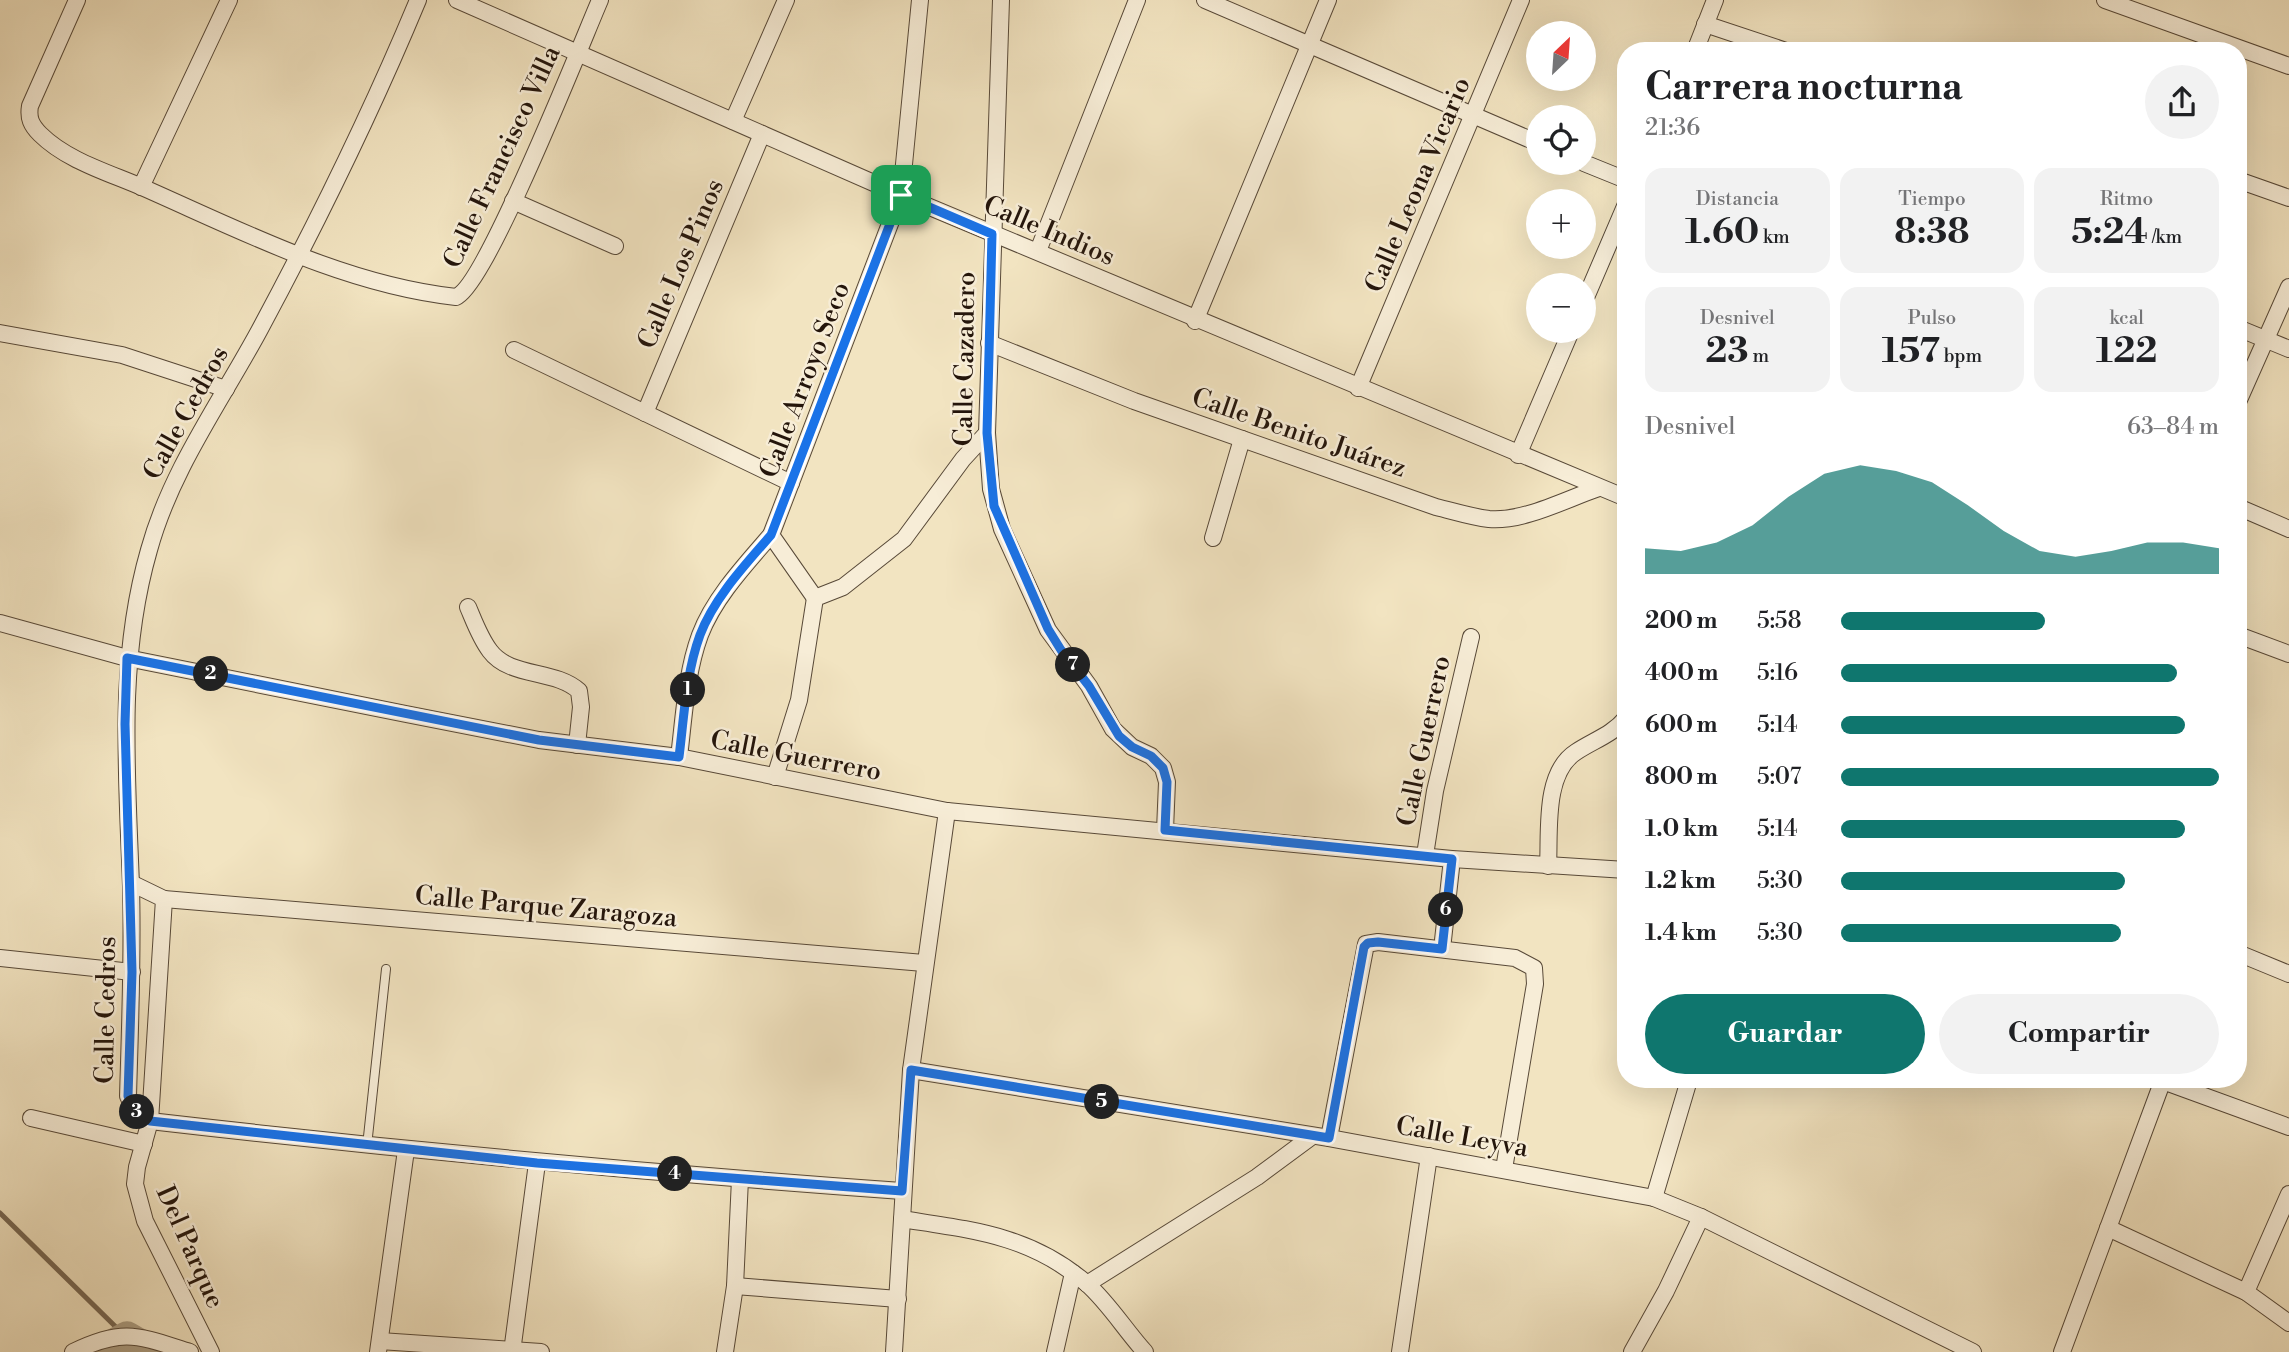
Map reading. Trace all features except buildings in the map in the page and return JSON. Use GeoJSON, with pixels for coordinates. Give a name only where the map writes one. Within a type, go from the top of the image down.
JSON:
{"type":"FeatureCollection","features":[{"type":"Feature","properties":{"kind":"street"},"geometry":{"type":"LineString","coordinates":[[77,0],[30,106],[30,121],[46,139],[83,162],[299,255]]}},
{"type":"Feature","properties":{"kind":"street"},"geometry":{"type":"LineString","coordinates":[[141,187],[229,0]]}},
{"type":"Feature","properties":{"kind":"street","name":"Calle Cedros"},"geometry":{"type":"LineString","coordinates":[[150,1121],[135,1111],[128,1096],[132,972],[125,724],[127,658],[149,550],[167,495],[325,207],[418,0]]}},
{"type":"Feature","properties":{"kind":"street","name":"Calle Indios"},"geometry":{"type":"LineString","coordinates":[[457,0],[1195,321],[1617,495]]}},
{"type":"Feature","properties":{"kind":"street","name":"Calle Francisco Villa"},"geometry":{"type":"LineString","coordinates":[[299,255],[408,289],[456,297],[463,294],[474,278],[513,201],[600,0]]}},
{"type":"Feature","properties":{"kind":"street"},"geometry":{"type":"LineString","coordinates":[[733,121],[786,0]]}},
{"type":"Feature","properties":{"kind":"street","name":"Calle Arroyo Seco"},"geometry":{"type":"LineString","coordinates":[[679,757],[689,683],[701,633],[733,580],[771,535],[901,195],[920,0]]}},
{"type":"Feature","properties":{"kind":"street","name":"Calle Cazadero"},"geometry":{"type":"LineString","coordinates":[[1001,0],[989,343],[987,433],[990,489],[1002,529],[1048,629],[1089,686],[1114,729],[1132,747],[1151,756],[1163,768],[1167,782],[1165,830]]}},
{"type":"Feature","properties":{"kind":"street"},"geometry":{"type":"LineString","coordinates":[[1038,251],[1136,0]]}},
{"type":"Feature","properties":{"kind":"street"},"geometry":{"type":"LineString","coordinates":[[1205,0],[1526,138]]}},
{"type":"Feature","properties":{"kind":"street"},"geometry":{"type":"LineString","coordinates":[[1195,321],[1328,0]]}},
{"type":"Feature","properties":{"kind":"street","name":"Calle Leona Vicario"},"geometry":{"type":"LineString","coordinates":[[1358,388],[1521,0]]}},
{"type":"Feature","properties":{"kind":"street"},"geometry":{"type":"LineString","coordinates":[[1698,42],[1715,0]]}},
{"type":"Feature","properties":{"kind":"street"},"geometry":{"type":"LineString","coordinates":[[2105,0],[2136,5],[2229,42]]}},
{"type":"Feature","properties":{"kind":"street"},"geometry":{"type":"LineString","coordinates":[[1705,24],[1759,42]]}},
{"type":"Feature","properties":{"kind":"street"},"geometry":{"type":"LineString","coordinates":[[2247,49],[2289,66]]}},
{"type":"Feature","properties":{"kind":"street","name":"Calle Los Pinos"},"geometry":{"type":"LineString","coordinates":[[645,413],[762,134]]}},
{"type":"Feature","properties":{"kind":"street"},"geometry":{"type":"LineString","coordinates":[[1596,168],[1617,176]]}},
{"type":"Feature","properties":{"kind":"street"},"geometry":{"type":"LineString","coordinates":[[2247,183],[2289,198]]}},
{"type":"Feature","properties":{"kind":"street"},"geometry":{"type":"LineString","coordinates":[[513,201],[615,246]]}},
{"type":"Feature","properties":{"kind":"street"},"geometry":{"type":"LineString","coordinates":[[1596,274],[1617,225]]}},
{"type":"Feature","properties":{"kind":"street"},"geometry":{"type":"LineString","coordinates":[[2247,380],[2289,287]]}},
{"type":"Feature","properties":{"kind":"street"},"geometry":{"type":"LineString","coordinates":[[2247,332],[2289,349]]}},
{"type":"Feature","properties":{"kind":"street"},"geometry":{"type":"LineString","coordinates":[[0,333],[122,355],[226,389]]}},
{"type":"Feature","properties":{"kind":"street","name":"Calle Benito Juárez"},"geometry":{"type":"LineString","coordinates":[[989,343],[1242,439],[1298,456],[1436,507],[1491,519],[1531,512],[1599,488]]}},
{"type":"Feature","properties":{"kind":"street"},"geometry":{"type":"LineString","coordinates":[[1518,455],[1566,343]]}},
{"type":"Feature","properties":{"kind":"street"},"geometry":{"type":"LineString","coordinates":[[514,349],[791,483]]}},
{"type":"Feature","properties":{"kind":"street"},"geometry":{"type":"LineString","coordinates":[[815,598],[844,587],[904,539],[963,459],[987,433]]}},
{"type":"Feature","properties":{"kind":"street"},"geometry":{"type":"LineString","coordinates":[[1213,538],[1242,439]]}},
{"type":"Feature","properties":{"kind":"street"},"geometry":{"type":"LineString","coordinates":[[2247,511],[2289,529]]}},
{"type":"Feature","properties":{"kind":"street"},"geometry":{"type":"LineString","coordinates":[[771,535],[815,598],[805,671],[775,778]]}},
{"type":"Feature","properties":{"kind":"street"},"geometry":{"type":"LineString","coordinates":[[468,607],[484,641],[496,658],[567,683],[579,691],[581,707],[577,745]]}},
{"type":"Feature","properties":{"kind":"street","name":"Calle Guerrero"},"geometry":{"type":"LineString","coordinates":[[0,623],[127,658],[539,740],[679,757],[947,811],[1452,859],[1617,870]]}},
{"type":"Feature","properties":{"kind":"street","name":"Calle Guerrero"},"geometry":{"type":"LineString","coordinates":[[1425,855],[1435,791],[1471,637]]}},
{"type":"Feature","properties":{"kind":"street"},"geometry":{"type":"LineString","coordinates":[[2247,638],[2289,654]]}},
{"type":"Feature","properties":{"kind":"street"},"geometry":{"type":"LineString","coordinates":[[1548,866],[1551,812],[1558,774],[1571,756],[1617,727]]}},
{"type":"Feature","properties":{"kind":"street"},"geometry":{"type":"LineString","coordinates":[[894,1352],[911,1070],[947,811]]}},
{"type":"Feature","properties":{"kind":"street"},"geometry":{"type":"LineString","coordinates":[[1442,949],[1452,859]]}},
{"type":"Feature","properties":{"kind":"street"},"geometry":{"type":"LineString","coordinates":[[131,883],[164,899]]}},
{"type":"Feature","properties":{"kind":"street","name":"Calle Cedros"},"geometry":{"type":"LineString","coordinates":[[150,1121],[164,899]]}},
{"type":"Feature","properties":{"kind":"street","name":"Calle Parque Zaragoza"},"geometry":{"type":"LineString","coordinates":[[164,899],[924,963]]}},
{"type":"Feature","properties":{"kind":"street"},"geometry":{"type":"LineString","coordinates":[[1329,1138],[1365,945],[1378,942],[1516,958],[1534,968],[1532,1005],[1504,1169]]}},
{"type":"Feature","properties":{"kind":"street"},"geometry":{"type":"LineString","coordinates":[[2247,957],[2289,974]]}},
{"type":"Feature","properties":{"kind":"street"},"geometry":{"type":"LineString","coordinates":[[0,958],[132,972]]}},
{"type":"Feature","properties":{"kind":"street","name":"Calle Leyva"},"geometry":{"type":"LineString","coordinates":[[911,1070],[1329,1138],[1654,1198],[1701,1217],[1973,1352]]}},
{"type":"Feature","properties":{"kind":"street"},"geometry":{"type":"LineString","coordinates":[[1654,1198],[1687,1088]]}},
{"type":"Feature","properties":{"kind":"street"},"geometry":{"type":"LineString","coordinates":[[2062,1352],[2159,1088]]}},
{"type":"Feature","properties":{"kind":"street"},"geometry":{"type":"LineString","coordinates":[[2184,1088],[2289,1127]]}},
{"type":"Feature","properties":{"kind":"street"},"geometry":{"type":"LineString","coordinates":[[31,1118],[144,1144]]}},
{"type":"Feature","properties":{"kind":"street"},"geometry":{"type":"LineString","coordinates":[[150,1121],[537,1163],[902,1191]]}},
{"type":"Feature","properties":{"kind":"street","name":"Del Parque"},"geometry":{"type":"LineString","coordinates":[[150,1121],[135,1177],[137,1196],[145,1221],[211,1352]]}},
{"type":"Feature","properties":{"kind":"street"},"geometry":{"type":"LineString","coordinates":[[1087,1284],[1257,1177],[1311,1137]]}},
{"type":"Feature","properties":{"kind":"street"},"geometry":{"type":"LineString","coordinates":[[406,1150],[379,1347],[541,1352]]}},
{"type":"Feature","properties":{"kind":"street"},"geometry":{"type":"LineString","coordinates":[[1400,1352],[1429,1156]]}},
{"type":"Feature","properties":{"kind":"street"},"geometry":{"type":"LineString","coordinates":[[512,1351],[537,1163]]}},
{"type":"Feature","properties":{"kind":"street"},"geometry":{"type":"LineString","coordinates":[[725,1352],[735,1286],[740,1179]]}},
{"type":"Feature","properties":{"kind":"street"},"geometry":{"type":"LineString","coordinates":[[2246,1292],[2289,1194]]}},
{"type":"Feature","properties":{"kind":"street"},"geometry":{"type":"LineString","coordinates":[[1632,1352],[1666,1292],[1701,1217]]}},
{"type":"Feature","properties":{"kind":"street"},"geometry":{"type":"LineString","coordinates":[[902,1219],[989,1233],[1054,1257],[1087,1284],[1145,1352]]}},
{"type":"Feature","properties":{"kind":"street"},"geometry":{"type":"LineString","coordinates":[[2108,1228],[2246,1292],[2289,1323]]}},
{"type":"Feature","properties":{"kind":"street"},"geometry":{"type":"LineString","coordinates":[[1055,1352],[1073,1273]]}},
{"type":"Feature","properties":{"kind":"street"},"geometry":{"type":"LineString","coordinates":[[735,1286],[898,1299]]}},
{"type":"Feature","properties":{"kind":"street"},"geometry":{"type":"LineString","coordinates":[[73,1352],[99,1339],[121,1334],[154,1340],[190,1352]]}},
{"type":"Feature","properties":{"kind":"lane"},"geometry":{"type":"LineString","coordinates":[[367,1146],[386,969]]}},
{"type":"Feature","properties":{"kind":"waterway"},"geometry":{"type":"LineString","coordinates":[[0,1213],[123,1334]]}},
{"type":"Feature","properties":{"kind":"waterway"},"geometry":{"type":"LineString","coordinates":[[102,1352],[127,1338],[151,1352]]}},
{"type":"Feature","properties":{"kind":"route"},"geometry":{"type":"LineString","coordinates":[[901,195],[992,234],[987,433],[990,489],[994,506],[1048,629],[1061,650],[1089,686],[1119,736],[1132,747],[1151,756],[1163,768],[1167,782],[1165,830],[1452,859],[1442,949],[1378,942],[1368,943],[1364,947],[1329,1138],[911,1070],[902,1191],[537,1163],[406,1150],[150,1121],[135,1111],[128,1096],[132,972],[125,724],[127,658],[539,740],[679,757],[691,671],[701,633],[733,580],[771,535],[901,195]]}}]}
